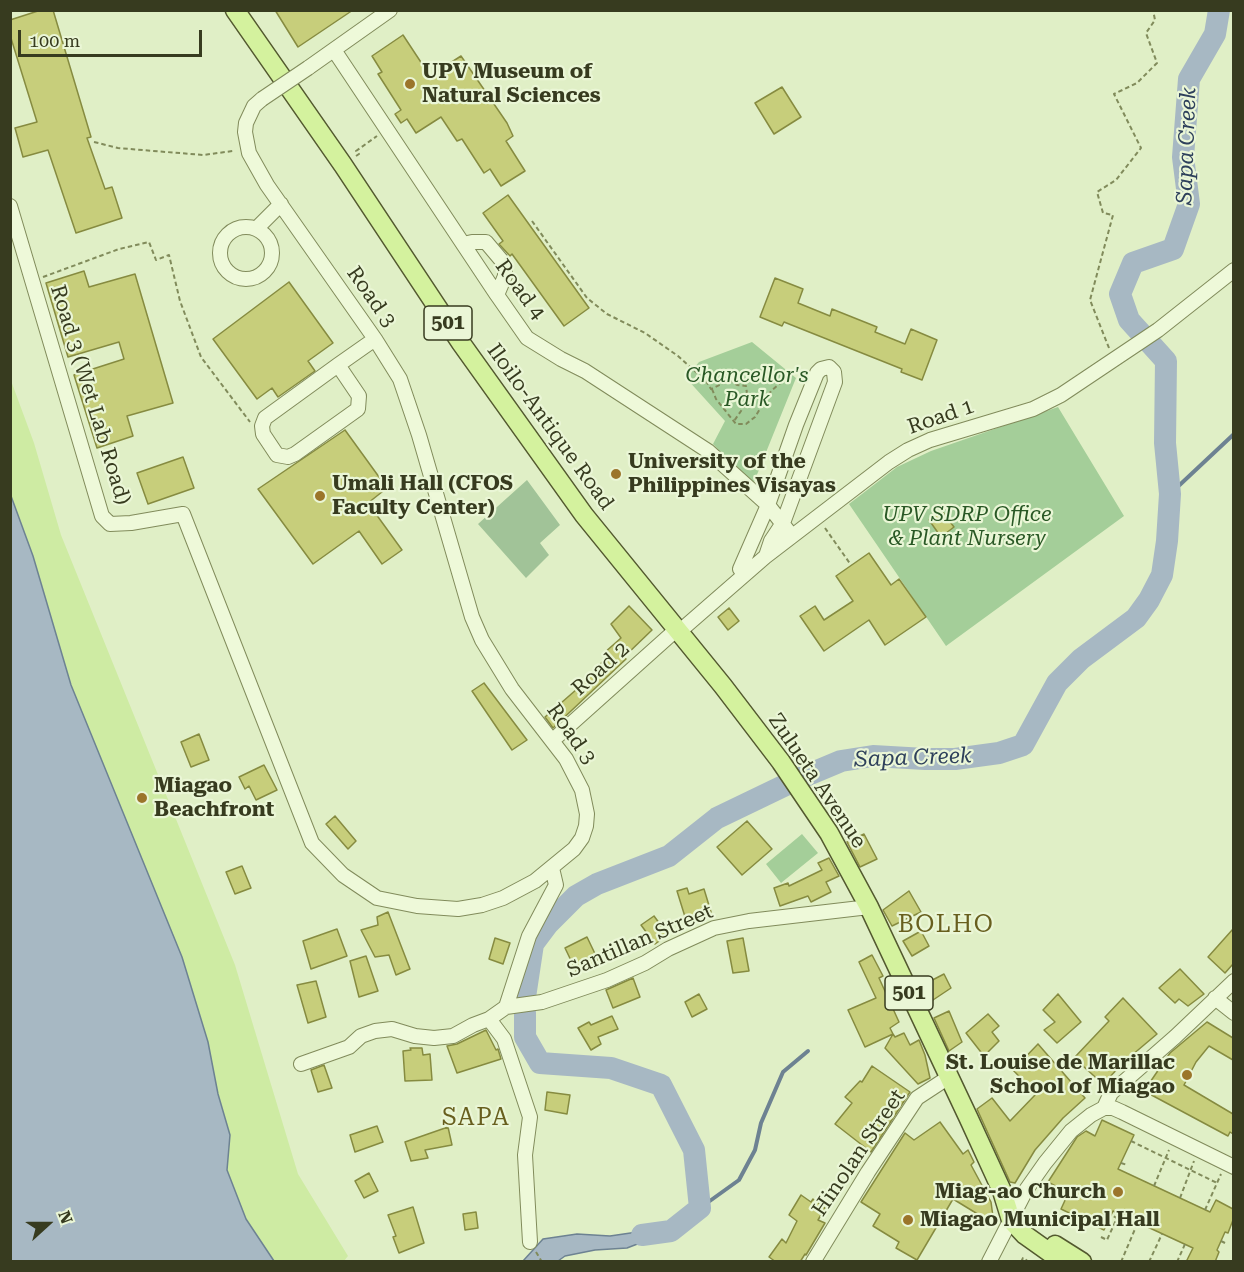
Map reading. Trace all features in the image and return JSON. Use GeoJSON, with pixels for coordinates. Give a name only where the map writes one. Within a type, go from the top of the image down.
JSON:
{"type":"FeatureCollection","features":[{"type":"Feature","properties":{"kind":"main road","name":"Iloilo-Antique Road"},"geometry":{"type":"LineString","coordinates":[[235,10],[343,165],[467,352],[584,515],[677,629]]}},
{"type":"Feature","properties":{"kind":"main road","name":"Zulueta Avenue"},"geometry":{"type":"LineString","coordinates":[[677,629],[781,762],[829,833],[869,907],[1025,1235],[1063,1262]]}},
{"type":"Feature","properties":{"kind":"main road","name":"Zulueta Avenue"},"geometry":{"type":"LineString","coordinates":[[1012,1210],[1032,1230],[1082,1262]]}},
{"type":"Feature","properties":{"kind":"street"},"geometry":{"type":"LineString","coordinates":[[334,50],[390,10]]}},
{"type":"Feature","properties":{"kind":"street","name":"Road 3"},"geometry":{"type":"LineString","coordinates":[[183,514],[308,835],[318,851],[334,867],[360,888],[377,898],[417,906],[458,909],[482,905],[502,898],[535,881],[574,849],[582,838],[586,826],[587,814],[582,790],[553,740],[512,689],[482,640],[472,617],[419,435],[400,379],[375,339],[280,204],[249,153],[245,132],[249,114],[262,99],[334,50]]}},
{"type":"Feature","properties":{"kind":"street","name":"Road 4"},"geometry":{"type":"LineString","coordinates":[[334,50],[527,338],[585,371],[690,437],[768,506],[788,530]]}},
{"type":"Feature","properties":{"kind":"street"},"geometry":{"type":"LineString","coordinates":[[256,228],[280,204]]}},
{"type":"Feature","properties":{"kind":"street","name":"Road 3 (Wet Lab Road)"},"geometry":{"type":"LineString","coordinates":[[10,206],[102,516],[110,524],[131,523],[183,514]]}},
{"type":"Feature","properties":{"kind":"street"},"geometry":{"type":"LineString","coordinates":[[462,244],[486,242],[494,249],[505,267],[505,276],[497,295]]}},
{"type":"Feature","properties":{"kind":"street","name":"Road 1"},"geometry":{"type":"LineString","coordinates":[[677,629],[765,557],[788,530],[816,516],[889,462],[908,450],[951,433],[1033,409],[1061,394],[1158,330],[1233,270]]}},
{"type":"Feature","properties":{"kind":"street"},"geometry":{"type":"LineString","coordinates":[[338,365],[359,396],[358,409],[295,454],[288,457],[277,455],[263,434],[262,426],[265,418],[338,365],[375,339]]}},
{"type":"Feature","properties":{"kind":"street"},"geometry":{"type":"LineString","coordinates":[[677,629],[740,569],[788,530],[835,382],[834,372],[829,367],[817,373],[768,506],[740,569]]}},
{"type":"Feature","properties":{"kind":"street"},"geometry":{"type":"LineString","coordinates":[[765,557],[771,542]]}},
{"type":"Feature","properties":{"kind":"street","name":"Road 2"},"geometry":{"type":"LineString","coordinates":[[553,740],[677,629]]}},
{"type":"Feature","properties":{"kind":"street"},"geometry":{"type":"LineString","coordinates":[[506,1007],[529,936],[556,885],[552,868]]}},
{"type":"Feature","properties":{"kind":"street","name":"Santillan Street"},"geometry":{"type":"LineString","coordinates":[[301,1064],[349,1047],[361,1036],[375,1031],[392,1029],[415,1036],[434,1038],[453,1036],[473,1024],[489,1019],[506,1007],[542,1002],[608,980],[714,928],[749,921],[869,907]]}},
{"type":"Feature","properties":{"kind":"street"},"geometry":{"type":"LineString","coordinates":[[1109,1108],[1111,1093],[1233,981]]}},
{"type":"Feature","properties":{"kind":"street"},"geometry":{"type":"LineString","coordinates":[[1215,998],[1233,1013]]}},
{"type":"Feature","properties":{"kind":"street"},"geometry":{"type":"LineString","coordinates":[[489,1019],[504,1040],[530,1117],[525,1155],[530,1242]]}},
{"type":"Feature","properties":{"kind":"street","name":"Hinolan Street"},"geometry":{"type":"LineString","coordinates":[[813,1261],[917,1098],[949,1077]]}},
{"type":"Feature","properties":{"kind":"street"},"geometry":{"type":"LineString","coordinates":[[990,1262],[1012,1210],[1071,1131],[1090,1115],[1109,1108],[1233,1167]]}},
{"type":"Feature","properties":{"kind":"path"},"geometry":{"type":"LineString","coordinates":[[1114,360],[1090,300],[1113,215],[1103,213],[1097,192],[1116,180],[1141,148],[1114,94],[1137,83],[1157,63],[1146,33],[1155,20],[1153,10]]}},
{"type":"Feature","properties":{"kind":"path"},"geometry":{"type":"LineString","coordinates":[[358,154],[356,151],[371,140]]}},
{"type":"Feature","properties":{"kind":"path"},"geometry":{"type":"LineString","coordinates":[[94,142],[118,148],[203,155],[233,151]]}},
{"type":"Feature","properties":{"kind":"path"},"geometry":{"type":"LineString","coordinates":[[532,221],[587,298],[607,314],[645,333],[678,356],[706,381],[716,399],[736,424],[746,424],[755,417],[771,391],[791,374]]}},
{"type":"Feature","properties":{"kind":"path"},"geometry":{"type":"LineString","coordinates":[[33,281],[119,249],[149,242],[156,260],[169,255],[180,301],[201,357],[252,424]]}},
{"type":"Feature","properties":{"kind":"path"},"geometry":{"type":"LineString","coordinates":[[711,388],[730,380],[737,385],[746,386],[748,401],[734,421]]}},
{"type":"Feature","properties":{"kind":"path"},"geometry":{"type":"LineString","coordinates":[[816,516],[851,565]]}},
{"type":"Feature","properties":{"kind":"path"},"geometry":{"type":"LineString","coordinates":[[1131,1141],[1216,1183],[1205,1210]]}},
{"type":"Feature","properties":{"kind":"path"},"geometry":{"type":"LineString","coordinates":[[1154,1186],[1172,1143]]}},
{"type":"Feature","properties":{"kind":"path"},"geometry":{"type":"LineString","coordinates":[[1121,1162],[1127,1165]]}},
{"type":"Feature","properties":{"kind":"path"},"geometry":{"type":"LineString","coordinates":[[1179,1198],[1190,1170]]}},
{"type":"Feature","properties":{"kind":"path"},"geometry":{"type":"LineString","coordinates":[[1101,1237],[1107,1240],[1117,1218],[1111,1215]]}},
{"type":"Feature","properties":{"kind":"path"},"geometry":{"type":"LineString","coordinates":[[1121,1262],[1138,1222]]}},
{"type":"Feature","properties":{"kind":"path"},"geometry":{"type":"LineString","coordinates":[[1149,1262],[1162,1234]]}},
{"type":"Feature","properties":{"kind":"path"},"geometry":{"type":"LineString","coordinates":[[1221,1241],[1227,1244]]}},
{"type":"Feature","properties":{"kind":"path"},"geometry":{"type":"LineString","coordinates":[[1177,1262],[1185,1244]]}},
{"type":"Feature","properties":{"kind":"path"},"geometry":{"type":"LineString","coordinates":[[1021,1262],[1023,1258],[1029,1262]]}},
{"type":"Feature","properties":{"kind":"green space","name":"Chancellor's Park"},"geometry":{"type":"Polygon","coordinates":[[[752,342],[796,378],[752,487],[713,444],[725,421],[686,378],[699,362],[752,342]]]}},
{"type":"Feature","properties":{"kind":"green space","name":"UPV SDRP Office & Plant Nursery"},"geometry":{"type":"Polygon","coordinates":[[[1058,407],[1124,516],[946,646],[849,504],[897,467],[931,451],[1058,407]]]}},
{"type":"Feature","properties":{"kind":"green space"},"geometry":{"type":"Polygon","coordinates":[[[802,834],[818,853],[781,883],[766,864],[802,834]]]}},
{"type":"Feature","properties":{"kind":"sand","name":"Miagao Beachfront"},"geometry":{"type":"Polygon","coordinates":[[[10,378],[34,443],[61,535],[235,965],[298,1174],[348,1256],[344,1261],[274,1261],[246,1219],[227,1170],[230,1135],[218,1094],[71,685],[33,556],[11,496],[10,378]]]}},
{"type":"Feature","properties":{"kind":"shaded area"},"geometry":{"type":"Polygon","coordinates":[[[527,480],[560,525],[540,543],[549,555],[526,578],[478,524],[527,480]]]}},
{"type":"Feature","properties":{"kind":"water"},"geometry":{"type":"Polygon","coordinates":[[[11,496],[33,556],[71,685],[182,957],[208,1042],[218,1094],[230,1135],[227,1170],[246,1219],[274,1261],[11,1261],[11,496]]]}},
{"type":"Feature","properties":{"kind":"water"},"geometry":{"type":"Polygon","coordinates":[[[651,1230],[671,1231],[627,1248],[595,1250],[565,1256],[558,1261],[523,1261],[543,1239],[577,1234],[610,1236],[651,1230]]]}},
{"type":"Feature","properties":{"kind":"building"},"geometry":{"type":"Polygon","coordinates":[[[41,10],[53,10],[91,137],[87,138],[105,189],[112,187],[122,218],[76,233],[48,150],[23,157],[15,128],[37,122],[10,35],[10,20],[41,10]]]}},
{"type":"Feature","properties":{"kind":"building"},"geometry":{"type":"Polygon","coordinates":[[[275,10],[353,10],[298,47],[275,10]]]}},
{"type":"Feature","properties":{"kind":"building"},"geometry":{"type":"Polygon","coordinates":[[[403,35],[430,76],[461,56],[507,123],[513,136],[506,141],[525,171],[501,186],[490,169],[484,173],[462,139],[457,141],[441,117],[416,133],[407,119],[401,123],[395,114],[401,110],[378,74],[382,72],[372,56],[403,35]]]}},
{"type":"Feature","properties":{"kind":"building"},"geometry":{"type":"Polygon","coordinates":[[[782,87],[801,117],[774,134],[755,103],[782,87]]]}},
{"type":"Feature","properties":{"kind":"building"},"geometry":{"type":"Polygon","coordinates":[[[508,195],[589,308],[564,326],[512,254],[510,256],[499,244],[503,241],[483,213],[508,195]]]}},
{"type":"Feature","properties":{"kind":"building"},"geometry":{"type":"Polygon","coordinates":[[[84,271],[89,287],[135,274],[173,403],[127,416],[133,436],[97,448],[74,375],[124,359],[119,342],[68,357],[46,283],[84,271]]]}},
{"type":"Feature","properties":{"kind":"building"},"geometry":{"type":"Polygon","coordinates":[[[775,278],[803,289],[798,303],[830,316],[832,309],[877,327],[875,332],[905,344],[911,329],[937,340],[922,380],[901,372],[902,369],[784,322],[782,326],[760,317],[775,278]]]}},
{"type":"Feature","properties":{"kind":"building"},"geometry":{"type":"Polygon","coordinates":[[[289,282],[333,343],[308,361],[315,371],[278,397],[272,388],[257,399],[213,339],[289,282]]]}},
{"type":"Feature","properties":{"kind":"building","name":"Umali Hall (CFOS Faculty Center)"},"geometry":{"type":"Polygon","coordinates":[[[345,430],[387,488],[368,503],[402,550],[382,564],[359,531],[313,564],[258,489],[345,430]]]}},
{"type":"Feature","properties":{"kind":"building"},"geometry":{"type":"Polygon","coordinates":[[[183,457],[194,488],[148,504],[137,473],[183,457]]]}},
{"type":"Feature","properties":{"kind":"building"},"geometry":{"type":"Polygon","coordinates":[[[941,510],[954,527],[941,537],[929,520],[941,510]]]}},
{"type":"Feature","properties":{"kind":"building"},"geometry":{"type":"Polygon","coordinates":[[[869,553],[891,585],[899,579],[926,617],[885,645],[869,620],[824,651],[800,616],[815,606],[824,620],[853,601],[836,576],[869,553]]]}},
{"type":"Feature","properties":{"kind":"building"},"geometry":{"type":"Polygon","coordinates":[[[629,606],[652,630],[624,657],[626,659],[553,728],[545,717],[577,689],[607,657],[604,653],[621,638],[611,624],[629,606]]]}},
{"type":"Feature","properties":{"kind":"building"},"geometry":{"type":"Polygon","coordinates":[[[729,608],[739,621],[728,630],[718,617],[729,608]]]}},
{"type":"Feature","properties":{"kind":"building"},"geometry":{"type":"Polygon","coordinates":[[[484,683],[527,740],[512,750],[472,691],[484,683]]]}},
{"type":"Feature","properties":{"kind":"building"},"geometry":{"type":"Polygon","coordinates":[[[199,734],[209,760],[191,767],[181,742],[199,734]]]}},
{"type":"Feature","properties":{"kind":"building"},"geometry":{"type":"Polygon","coordinates":[[[264,765],[277,790],[256,800],[249,786],[245,789],[239,777],[264,765]]]}},
{"type":"Feature","properties":{"kind":"building"},"geometry":{"type":"Polygon","coordinates":[[[335,816],[356,841],[348,849],[326,824],[335,816]]]}},
{"type":"Feature","properties":{"kind":"building"},"geometry":{"type":"Polygon","coordinates":[[[747,821],[772,849],[742,875],[717,847],[747,821]]]}},
{"type":"Feature","properties":{"kind":"building"},"geometry":{"type":"Polygon","coordinates":[[[864,834],[877,859],[860,867],[847,842],[864,834]]]}},
{"type":"Feature","properties":{"kind":"building"},"geometry":{"type":"Polygon","coordinates":[[[829,858],[839,876],[826,882],[831,892],[811,902],[808,896],[780,906],[774,888],[788,883],[789,886],[822,870],[818,863],[829,858]]]}},
{"type":"Feature","properties":{"kind":"building"},"geometry":{"type":"Polygon","coordinates":[[[242,866],[251,888],[235,894],[226,872],[242,866]]]}},
{"type":"Feature","properties":{"kind":"building"},"geometry":{"type":"Polygon","coordinates":[[[687,888],[689,894],[704,889],[711,912],[686,920],[677,891],[687,888]]]}},
{"type":"Feature","properties":{"kind":"building"},"geometry":{"type":"Polygon","coordinates":[[[909,891],[921,912],[892,926],[883,910],[909,891]]]}},
{"type":"Feature","properties":{"kind":"building"},"geometry":{"type":"Polygon","coordinates":[[[388,912],[410,969],[396,975],[389,955],[375,957],[361,930],[378,925],[377,917],[388,912]]]}},
{"type":"Feature","properties":{"kind":"building"},"geometry":{"type":"Polygon","coordinates":[[[654,916],[668,935],[655,944],[641,925],[654,916]]]}},
{"type":"Feature","properties":{"kind":"building"},"geometry":{"type":"Polygon","coordinates":[[[337,929],[347,956],[311,969],[303,941],[337,929]]]}},
{"type":"Feature","properties":{"kind":"building"},"geometry":{"type":"Polygon","coordinates":[[[1233,929],[1233,964],[1225,973],[1208,957],[1233,929]]]}},
{"type":"Feature","properties":{"kind":"building"},"geometry":{"type":"Polygon","coordinates":[[[921,931],[929,946],[912,956],[903,941],[921,931]]]}},
{"type":"Feature","properties":{"kind":"building"},"geometry":{"type":"Polygon","coordinates":[[[587,937],[598,960],[593,962],[594,965],[577,973],[565,948],[587,937]]]}},
{"type":"Feature","properties":{"kind":"building"},"geometry":{"type":"Polygon","coordinates":[[[495,938],[510,943],[503,964],[489,959],[495,938]]]}},
{"type":"Feature","properties":{"kind":"building"},"geometry":{"type":"Polygon","coordinates":[[[743,938],[749,971],[733,973],[727,941],[743,938]]]}},
{"type":"Feature","properties":{"kind":"building"},"geometry":{"type":"Polygon","coordinates":[[[872,955],[883,976],[879,978],[899,1022],[890,1028],[893,1034],[865,1047],[848,1010],[876,998],[859,962],[872,955]]]}},
{"type":"Feature","properties":{"kind":"building"},"geometry":{"type":"Polygon","coordinates":[[[366,956],[378,991],[359,997],[350,961],[366,956]]]}},
{"type":"Feature","properties":{"kind":"building"},"geometry":{"type":"Polygon","coordinates":[[[1180,969],[1204,994],[1188,1006],[1179,999],[1175,1003],[1159,988],[1180,969]]]}},
{"type":"Feature","properties":{"kind":"building"},"geometry":{"type":"Polygon","coordinates":[[[944,974],[951,988],[927,1004],[919,987],[944,974]]]}},
{"type":"Feature","properties":{"kind":"building"},"geometry":{"type":"Polygon","coordinates":[[[633,978],[640,997],[613,1008],[606,990],[633,978]]]}},
{"type":"Feature","properties":{"kind":"building"},"geometry":{"type":"Polygon","coordinates":[[[316,981],[326,1017],[308,1023],[297,985],[316,981]]]}},
{"type":"Feature","properties":{"kind":"building"},"geometry":{"type":"Polygon","coordinates":[[[699,994],[707,1009],[692,1017],[685,1002],[699,994]]]}},
{"type":"Feature","properties":{"kind":"building"},"geometry":{"type":"Polygon","coordinates":[[[1058,994],[1081,1022],[1057,1043],[1044,1030],[1055,1022],[1043,1010],[1058,994]]]}},
{"type":"Feature","properties":{"kind":"building"},"geometry":{"type":"Polygon","coordinates":[[[1123,998],[1157,1034],[1125,1061],[1103,1084],[1074,1058],[1109,1021],[1105,1017],[1123,998]]]}},
{"type":"Feature","properties":{"kind":"building"},"geometry":{"type":"Polygon","coordinates":[[[949,1011],[962,1042],[949,1051],[934,1018],[949,1011]]]}},
{"type":"Feature","properties":{"kind":"building"},"geometry":{"type":"Polygon","coordinates":[[[988,1014],[999,1026],[992,1032],[999,1041],[984,1056],[966,1033],[988,1014]]]}},
{"type":"Feature","properties":{"kind":"building"},"geometry":{"type":"Polygon","coordinates":[[[612,1016],[618,1029],[598,1037],[601,1044],[591,1050],[578,1028],[589,1022],[591,1025],[612,1016]]]}},
{"type":"Feature","properties":{"kind":"building"},"geometry":{"type":"Polygon","coordinates":[[[1207,1022],[1233,1038],[1233,1060],[1209,1046],[1196,1062],[1184,1085],[1233,1114],[1233,1134],[1230,1132],[1228,1136],[1144,1091],[1170,1053],[1207,1022]]]}},
{"type":"Feature","properties":{"kind":"building"},"geometry":{"type":"Polygon","coordinates":[[[486,1030],[496,1050],[498,1049],[501,1059],[457,1073],[447,1046],[457,1044],[486,1030]]]}},
{"type":"Feature","properties":{"kind":"building"},"geometry":{"type":"Polygon","coordinates":[[[904,1033],[910,1045],[919,1040],[925,1055],[930,1078],[918,1084],[885,1048],[893,1034],[895,1037],[904,1033]]]}},
{"type":"Feature","properties":{"kind":"building"},"geometry":{"type":"Polygon","coordinates":[[[1038,1044],[1085,1098],[1063,1118],[1035,1150],[1015,1183],[1010,1182],[977,1109],[992,1098],[1010,1121],[1036,1094],[1013,1070],[1038,1044]]]}},
{"type":"Feature","properties":{"kind":"building"},"geometry":{"type":"Polygon","coordinates":[[[410,1048],[422,1048],[423,1055],[430,1054],[432,1080],[405,1081],[403,1051],[411,1050],[410,1048]]]}},
{"type":"Feature","properties":{"kind":"building"},"geometry":{"type":"Polygon","coordinates":[[[324,1065],[332,1088],[318,1092],[311,1070],[324,1065]]]}},
{"type":"Feature","properties":{"kind":"building"},"geometry":{"type":"Polygon","coordinates":[[[872,1066],[910,1092],[871,1152],[835,1124],[852,1103],[845,1097],[860,1081],[862,1082],[872,1066]]]}},
{"type":"Feature","properties":{"kind":"building"},"geometry":{"type":"Polygon","coordinates":[[[547,1092],[570,1095],[567,1114],[545,1110],[547,1092]]]}},
{"type":"Feature","properties":{"kind":"building","name":"Miag-ao Church"},"geometry":{"type":"Polygon","coordinates":[[[1102,1120],[1134,1135],[1118,1169],[1210,1212],[1216,1200],[1233,1209],[1233,1220],[1217,1250],[1219,1252],[1215,1262],[1186,1262],[1193,1248],[1113,1211],[1104,1230],[1061,1209],[1067,1196],[1048,1182],[1077,1137],[1086,1131],[1095,1136],[1102,1120]]]}},
{"type":"Feature","properties":{"kind":"building"},"geometry":{"type":"Polygon","coordinates":[[[940,1122],[963,1154],[968,1150],[974,1162],[971,1165],[991,1202],[994,1224],[953,1199],[917,1260],[896,1248],[899,1242],[873,1226],[880,1214],[861,1202],[905,1133],[914,1140],[940,1122]]]}},
{"type":"Feature","properties":{"kind":"building"},"geometry":{"type":"Polygon","coordinates":[[[377,1126],[383,1142],[355,1152],[350,1135],[377,1126]]]}},
{"type":"Feature","properties":{"kind":"building"},"geometry":{"type":"Polygon","coordinates":[[[448,1127],[452,1145],[425,1150],[428,1158],[411,1161],[405,1142],[448,1127]]]}},
{"type":"Feature","properties":{"kind":"building"},"geometry":{"type":"Polygon","coordinates":[[[369,1173],[378,1191],[364,1198],[355,1181],[369,1173]]]}},
{"type":"Feature","properties":{"kind":"building"},"geometry":{"type":"Polygon","coordinates":[[[801,1195],[811,1202],[813,1199],[825,1208],[818,1220],[825,1223],[800,1262],[776,1262],[769,1257],[782,1239],[786,1243],[797,1221],[789,1215],[801,1195]]]}},
{"type":"Feature","properties":{"kind":"building"},"geometry":{"type":"Polygon","coordinates":[[[413,1207],[424,1243],[399,1253],[393,1237],[396,1236],[388,1215],[413,1207]]]}},
{"type":"Feature","properties":{"kind":"building"},"geometry":{"type":"Polygon","coordinates":[[[476,1212],[478,1228],[465,1230],[463,1214],[476,1212]]]}},
{"type":"Feature","properties":{"kind":"waterway","name":"Sapa Creek"},"geometry":{"type":"LineString","coordinates":[[525,997],[533,944],[548,924],[576,896],[597,884],[669,856],[717,818],[841,761],[873,756],[955,759],[999,753],[1023,745],[1057,683],[1081,659],[1136,618],[1149,600],[1162,575],[1167,541],[1170,494],[1165,443],[1166,361],[1129,320],[1120,294],[1133,263],[1173,249],[1189,204],[1183,157],[1189,79],[1215,34],[1219,10]]}},
{"type":"Feature","properties":{"kind":"waterway","name":"Sapa Creek"},"geometry":{"type":"LineString","coordinates":[[1170,494],[1234,434]]}},
{"type":"Feature","properties":{"kind":"waterway","name":"Sapa Creek"},"geometry":{"type":"LineString","coordinates":[[525,1013],[525,1037],[540,1063],[611,1068],[661,1085],[694,1150],[700,1208],[671,1231],[642,1235]]}},
{"type":"Feature","properties":{"kind":"waterway"},"geometry":{"type":"LineString","coordinates":[[700,1208],[739,1180],[755,1150],[761,1123],[783,1072],[808,1051]]}},
{"type":"Feature","properties":{"kind":"place","name":"UPV Museum of Natural Sciences"},"geometry":{"type":"Point","coordinates":[410,84]}},
{"type":"Feature","properties":{"kind":"place","name":"University of the Philippines Visayas"},"geometry":{"type":"Point","coordinates":[616,474]}},
{"type":"Feature","properties":{"kind":"place","name":"Umali Hall (CFOS Faculty Center)"},"geometry":{"type":"Point","coordinates":[320,496]}},
{"type":"Feature","properties":{"kind":"place","name":"Miagao Beachfront"},"geometry":{"type":"Point","coordinates":[142,798]}},
{"type":"Feature","properties":{"kind":"place","name":"St. Louise de Marillac School of Miagao"},"geometry":{"type":"Point","coordinates":[1187,1075]}},
{"type":"Feature","properties":{"kind":"place","name":"Miag-ao Church"},"geometry":{"type":"Point","coordinates":[1118,1192]}},
{"type":"Feature","properties":{"kind":"place","name":"Miagao Municipal Hall"},"geometry":{"type":"Point","coordinates":[908,1220]}},
{"type":"Feature","properties":{"kind":"district","name":"BOLHO"},"geometry":{"type":"Point","coordinates":[946,925]}},
{"type":"Feature","properties":{"kind":"district","name":"SAPA"},"geometry":{"type":"Point","coordinates":[476,1118]}}]}
